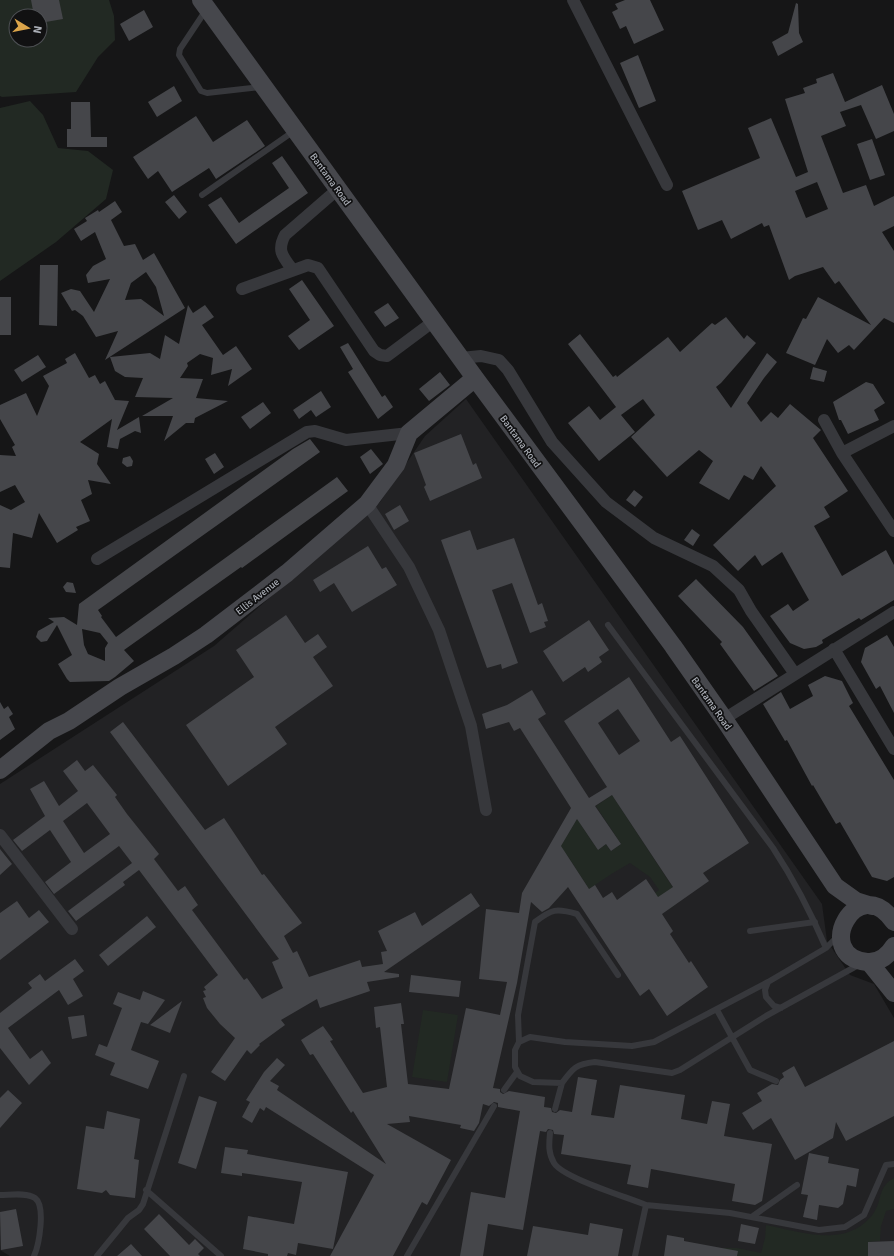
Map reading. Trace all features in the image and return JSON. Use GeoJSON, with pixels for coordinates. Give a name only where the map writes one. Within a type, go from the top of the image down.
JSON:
{"type":"FeatureCollection","features":[{"type":"Feature","properties":{"kind":"main road","name":"Bantama Road"},"geometry":{"type":"LineString","coordinates":[[204,4],[475,378],[673,646],[724,719],[835,886]]}},
{"type":"Feature","properties":{"kind":"main road","name":"Ellis Avenue"},"geometry":{"type":"LineString","coordinates":[[0,770],[49,731],[69,721],[120,687],[174,656],[206,635],[287,573],[367,504],[396,465],[409,433],[475,378]]}},
{"type":"Feature","properties":{"kind":"main road"},"geometry":{"type":"LineString","coordinates":[[835,886],[856,901],[883,908],[894,922]]}},
{"type":"Feature","properties":{"kind":"main road"},"geometry":{"type":"LineString","coordinates":[[835,886],[845,949],[857,960],[867,962],[885,957],[894,946]]}},
{"type":"Feature","properties":{"kind":"main road"},"geometry":{"type":"LineString","coordinates":[[842,929],[847,916],[854,910],[863,907],[883,908]]}},
{"type":"Feature","properties":{"kind":"main road"},"geometry":{"type":"LineString","coordinates":[[867,962],[894,993]]}},
{"type":"Feature","properties":{"kind":"street"},"geometry":{"type":"LineString","coordinates":[[573,0],[667,185]]}},
{"type":"Feature","properties":{"kind":"street"},"geometry":{"type":"LineString","coordinates":[[292,269],[282,256],[280,244],[285,235],[338,189]]}},
{"type":"Feature","properties":{"kind":"street"},"geometry":{"type":"LineString","coordinates":[[242,289],[292,269],[308,265],[318,268],[374,351],[380,356],[387,356],[434,321]]}},
{"type":"Feature","properties":{"kind":"street"},"geometry":{"type":"LineString","coordinates":[[461,358],[481,356],[499,360],[508,370],[552,442],[606,502],[654,538],[712,566],[739,590],[751,611],[795,674]]}},
{"type":"Feature","properties":{"kind":"street"},"geometry":{"type":"LineString","coordinates":[[824,420],[842,453],[894,531]]}},
{"type":"Feature","properties":{"kind":"street"},"geometry":{"type":"LineString","coordinates":[[842,453],[894,426]]}},
{"type":"Feature","properties":{"kind":"street"},"geometry":{"type":"LineString","coordinates":[[97,559],[307,432],[315,431],[346,440],[409,433]]}},
{"type":"Feature","properties":{"kind":"street"},"geometry":{"type":"LineString","coordinates":[[367,504],[409,567],[439,630],[470,726],[486,810]]}},
{"type":"Feature","properties":{"kind":"street"},"geometry":{"type":"LineString","coordinates":[[724,719],[894,612]]}},
{"type":"Feature","properties":{"kind":"street"},"geometry":{"type":"LineString","coordinates":[[834,649],[894,749]]}},
{"type":"Feature","properties":{"kind":"street"},"geometry":{"type":"LineString","coordinates":[[0,835],[72,929]]}},
{"type":"Feature","properties":{"kind":"lane"},"geometry":{"type":"LineString","coordinates":[[204,4],[180,49],[179,54],[201,91],[207,93],[264,87]]}},
{"type":"Feature","properties":{"kind":"lane"},"geometry":{"type":"LineString","coordinates":[[202,195],[295,130]]}},
{"type":"Feature","properties":{"kind":"lane"},"geometry":{"type":"LineString","coordinates":[[608,626],[773,848],[793,879],[815,922],[826,948]]}},
{"type":"Feature","properties":{"kind":"lane"},"geometry":{"type":"LineString","coordinates":[[562,1083],[533,1082],[520,1076],[515,1067],[515,1050],[519,1042],[518,1015],[535,922],[550,910],[567,911],[577,914],[618,975]]}},
{"type":"Feature","properties":{"kind":"lane"},"geometry":{"type":"LineString","coordinates":[[750,931],[815,922]]}},
{"type":"Feature","properties":{"kind":"lane"},"geometry":{"type":"LineString","coordinates":[[519,1042],[530,1037],[565,1042],[642,1046],[654,1042],[717,1010],[826,948],[842,929]]}},
{"type":"Feature","properties":{"kind":"lane"},"geometry":{"type":"LineString","coordinates":[[555,1109],[562,1083],[573,1068],[595,1062],[663,1073],[672,1073],[680,1070],[732,1036],[781,1008],[867,962]]}},
{"type":"Feature","properties":{"kind":"lane"},"geometry":{"type":"LineString","coordinates":[[768,982],[765,990],[766,997],[774,1006],[781,1008]]}},
{"type":"Feature","properties":{"kind":"lane"},"geometry":{"type":"LineString","coordinates":[[717,1010],[750,1070],[776,1081]]}},
{"type":"Feature","properties":{"kind":"lane"},"geometry":{"type":"LineString","coordinates":[[504,1090],[517,1072]]}},
{"type":"Feature","properties":{"kind":"lane"},"geometry":{"type":"LineString","coordinates":[[97,1256],[128,1218],[139,1210],[184,1076]]}},
{"type":"Feature","properties":{"kind":"lane"},"geometry":{"type":"LineString","coordinates":[[407,1256],[494,1106]]}},
{"type":"Feature","properties":{"kind":"lane"},"geometry":{"type":"LineString","coordinates":[[550,1133],[548,1150],[554,1164],[566,1174],[646,1205],[753,1216],[818,1230],[844,1228],[864,1215],[886,1165],[894,1164]]}},
{"type":"Feature","properties":{"kind":"lane"},"geometry":{"type":"LineString","coordinates":[[753,1216],[797,1185]]}},
{"type":"Feature","properties":{"kind":"lane"},"geometry":{"type":"LineString","coordinates":[[146,1190],[221,1256]]}},
{"type":"Feature","properties":{"kind":"lane"},"geometry":{"type":"LineString","coordinates":[[0,1195],[28,1195],[34,1198],[39,1204],[40,1237],[34,1256]]}},
{"type":"Feature","properties":{"kind":"lane"},"geometry":{"type":"LineString","coordinates":[[635,1256],[646,1205]]}},
{"type":"Feature","properties":{"kind":"shaded area"},"geometry":{"type":"Polygon","coordinates":[[[0,0],[109,0],[114,16],[115,40],[98,57],[76,92],[0,96],[0,0]]]}},
{"type":"Feature","properties":{"kind":"shaded area"},"geometry":{"type":"Polygon","coordinates":[[[30,101],[43,115],[58,148],[88,151],[113,170],[106,199],[56,242],[0,281],[0,108],[30,101]]]}},
{"type":"Feature","properties":{"kind":"shaded area"},"geometry":{"type":"Polygon","coordinates":[[[466,399],[822,904],[827,941],[850,975],[874,984],[894,1018],[894,1256],[10,1256],[0,1250],[0,784],[214,646],[380,502],[425,436],[466,399]]]}},
{"type":"Feature","properties":{"kind":"shaded area"},"geometry":{"type":"Polygon","coordinates":[[[612,795],[681,900],[670,909],[662,897],[653,903],[649,897],[659,890],[650,877],[630,863],[589,889],[567,855],[536,886],[579,816],[594,815],[581,825],[598,850],[606,844],[611,851],[621,844],[596,806],[612,795]]]}},
{"type":"Feature","properties":{"kind":"shaded area"},"geometry":{"type":"Polygon","coordinates":[[[423,1010],[458,1015],[447,1082],[412,1077],[423,1010]]]}},
{"type":"Feature","properties":{"kind":"shaded area"},"geometry":{"type":"Polygon","coordinates":[[[894,1178],[894,1209],[886,1211],[881,1226],[880,1241],[868,1242],[868,1256],[721,1256],[722,1248],[737,1248],[761,1253],[765,1238],[766,1225],[809,1234],[823,1235],[837,1235],[850,1231],[862,1225],[873,1214],[885,1185],[894,1178]]]}},
{"type":"Feature","properties":{"kind":"building"},"geometry":{"type":"Polygon","coordinates":[[[31,0],[59,0],[63,19],[48,22],[48,8],[32,8],[31,0]]]}},
{"type":"Feature","properties":{"kind":"building"},"geometry":{"type":"Polygon","coordinates":[[[625,0],[650,0],[664,30],[634,44],[626,26],[620,29],[612,12],[618,9],[615,4],[625,0]]]}},
{"type":"Feature","properties":{"kind":"building"},"geometry":{"type":"Polygon","coordinates":[[[796,3],[798,4],[799,33],[803,42],[778,56],[772,42],[788,33],[796,3]]]}},
{"type":"Feature","properties":{"kind":"building"},"geometry":{"type":"Polygon","coordinates":[[[144,10],[153,27],[129,41],[120,24],[144,10]]]}},
{"type":"Feature","properties":{"kind":"building"},"geometry":{"type":"Polygon","coordinates":[[[638,55],[656,101],[639,108],[620,63],[638,55]]]}},
{"type":"Feature","properties":{"kind":"building"},"geometry":{"type":"Polygon","coordinates":[[[833,73],[845,102],[882,85],[894,114],[894,131],[876,139],[861,105],[840,112],[846,126],[821,136],[843,193],[866,185],[874,206],[894,196],[894,226],[882,232],[894,251],[894,323],[884,318],[854,350],[849,345],[838,353],[827,339],[815,365],[786,353],[803,318],[806,319],[818,297],[871,325],[839,281],[835,284],[823,267],[795,276],[789,280],[769,225],[764,227],[762,223],[731,239],[722,220],[698,230],[682,191],[760,158],[748,128],[771,118],[796,177],[808,172],[785,99],[805,93],[803,88],[817,83],[816,79],[833,73]],[[817,182],[795,191],[806,218],[828,209],[817,182]]]}},
{"type":"Feature","properties":{"kind":"building"},"geometry":{"type":"Polygon","coordinates":[[[174,86],[182,101],[157,117],[148,102],[174,86]]]}},
{"type":"Feature","properties":{"kind":"building"},"geometry":{"type":"Polygon","coordinates":[[[71,102],[90,102],[91,137],[107,137],[107,147],[67,147],[67,129],[71,129],[71,102]]]}},
{"type":"Feature","properties":{"kind":"building"},"geometry":{"type":"Polygon","coordinates":[[[196,116],[213,142],[247,120],[265,146],[216,179],[209,168],[172,192],[158,171],[148,179],[133,157],[196,116]]]}},
{"type":"Feature","properties":{"kind":"building"},"geometry":{"type":"Polygon","coordinates":[[[872,139],[885,175],[870,180],[857,144],[872,139]]]}},
{"type":"Feature","properties":{"kind":"building"},"geometry":{"type":"Polygon","coordinates":[[[282,156],[308,193],[236,244],[208,205],[221,197],[239,223],[289,188],[272,163],[282,156]]]}},
{"type":"Feature","properties":{"kind":"building"},"geometry":{"type":"Polygon","coordinates":[[[174,195],[187,212],[179,219],[165,202],[174,195]]]}},
{"type":"Feature","properties":{"kind":"building"},"geometry":{"type":"Polygon","coordinates":[[[115,201],[122,212],[111,220],[124,246],[135,244],[143,260],[154,253],[185,308],[105,360],[118,331],[96,337],[83,316],[75,310],[72,311],[61,293],[71,289],[80,291],[94,312],[110,279],[88,283],[86,275],[93,266],[106,259],[95,232],[81,241],[74,229],[87,221],[85,218],[98,210],[99,212],[115,201]],[[146,272],[131,283],[125,300],[141,299],[164,316],[156,287],[146,272]]]}},
{"type":"Feature","properties":{"kind":"building"},"geometry":{"type":"Polygon","coordinates":[[[40,265],[58,265],[57,326],[39,325],[40,265]]]}},
{"type":"Feature","properties":{"kind":"building"},"geometry":{"type":"Polygon","coordinates":[[[302,280],[334,326],[299,350],[288,336],[310,320],[289,289],[302,280]]]}},
{"type":"Feature","properties":{"kind":"building"},"geometry":{"type":"Polygon","coordinates":[[[0,297],[11,297],[11,335],[0,335],[0,297]]]}},
{"type":"Feature","properties":{"kind":"building"},"geometry":{"type":"Polygon","coordinates":[[[388,303],[399,318],[385,327],[374,312],[388,303]]]}},
{"type":"Feature","properties":{"kind":"building"},"geometry":{"type":"Polygon","coordinates":[[[188,305],[193,313],[205,305],[214,317],[202,325],[223,355],[236,346],[252,369],[228,386],[232,369],[211,375],[213,358],[200,354],[187,363],[188,366],[180,378],[203,379],[196,398],[228,401],[195,418],[194,423],[186,423],[164,441],[173,416],[142,416],[173,398],[135,397],[143,378],[125,377],[115,371],[110,357],[150,353],[160,359],[165,335],[179,344],[188,305]]]}},
{"type":"Feature","properties":{"kind":"building"},"geometry":{"type":"Polygon","coordinates":[[[726,317],[744,339],[747,335],[756,343],[716,387],[731,408],[767,353],[777,362],[747,403],[761,422],[771,412],[778,418],[790,404],[821,430],[813,438],[848,491],[824,507],[830,517],[814,526],[842,576],[886,550],[894,565],[894,600],[861,620],[859,618],[822,640],[823,643],[816,647],[804,649],[790,643],[770,616],[788,604],[793,611],[809,600],[782,552],[762,566],[755,555],[738,571],[713,545],[776,486],[761,466],[753,480],[744,475],[729,500],[699,483],[713,461],[699,450],[667,477],[631,437],[655,415],[643,399],[621,415],[635,432],[599,461],[568,423],[589,406],[600,420],[616,407],[568,344],[580,334],[613,377],[616,375],[617,377],[668,337],[680,352],[712,323],[715,325],[726,317]]]}},
{"type":"Feature","properties":{"kind":"building"},"geometry":{"type":"Polygon","coordinates":[[[348,343],[382,397],[385,395],[393,407],[378,419],[348,372],[353,369],[340,347],[348,343]]]}},
{"type":"Feature","properties":{"kind":"building"},"geometry":{"type":"Polygon","coordinates":[[[75,353],[89,378],[95,375],[100,384],[105,381],[115,400],[129,401],[117,430],[139,417],[141,433],[135,431],[120,439],[118,449],[107,447],[112,419],[80,442],[99,454],[97,464],[111,484],[88,480],[92,494],[81,500],[90,521],[76,527],[78,530],[57,543],[39,513],[32,538],[13,533],[10,568],[0,567],[0,505],[11,510],[25,502],[15,485],[0,492],[0,455],[16,456],[12,447],[15,445],[0,419],[0,405],[26,393],[37,416],[49,386],[43,376],[67,363],[65,359],[75,353]]]}},
{"type":"Feature","properties":{"kind":"building"},"geometry":{"type":"Polygon","coordinates":[[[38,355],[46,367],[22,382],[14,370],[38,355]]]}},
{"type":"Feature","properties":{"kind":"building"},"geometry":{"type":"Polygon","coordinates":[[[813,367],[827,371],[824,382],[810,379],[813,367]]]}},
{"type":"Feature","properties":{"kind":"building"},"geometry":{"type":"Polygon","coordinates":[[[440,372],[450,385],[429,401],[419,389],[440,372]]]}},
{"type":"Feature","properties":{"kind":"building"},"geometry":{"type":"Polygon","coordinates":[[[866,382],[873,384],[885,403],[874,410],[879,420],[848,434],[841,420],[839,420],[833,402],[866,382]]]}},
{"type":"Feature","properties":{"kind":"building"},"geometry":{"type":"Polygon","coordinates":[[[321,391],[331,407],[316,417],[311,410],[299,419],[293,410],[321,391]]]}},
{"type":"Feature","properties":{"kind":"building"},"geometry":{"type":"Polygon","coordinates":[[[263,402],[271,413],[250,429],[241,417],[263,402]]]}},
{"type":"Feature","properties":{"kind":"building"},"geometry":{"type":"Polygon","coordinates":[[[461,434],[473,465],[476,463],[482,478],[430,501],[424,487],[426,485],[414,453],[461,434]]]}},
{"type":"Feature","properties":{"kind":"building"},"geometry":{"type":"Polygon","coordinates":[[[310,439],[320,452],[98,610],[102,616],[101,617],[116,637],[337,477],[348,491],[242,568],[241,567],[124,650],[134,661],[115,677],[109,681],[70,682],[58,664],[72,655],[57,625],[47,641],[41,642],[36,637],[38,631],[54,622],[48,618],[64,617],[77,625],[79,604],[293,449],[310,439]],[[82,629],[84,645],[88,654],[105,661],[105,648],[108,643],[100,633],[82,629]]]}},
{"type":"Feature","properties":{"kind":"building"},"geometry":{"type":"Polygon","coordinates":[[[371,449],[383,464],[370,474],[360,457],[371,449]]]}},
{"type":"Feature","properties":{"kind":"building"},"geometry":{"type":"Polygon","coordinates":[[[215,453],[224,467],[214,474],[205,459],[215,453]]]}},
{"type":"Feature","properties":{"kind":"building"},"geometry":{"type":"Polygon","coordinates":[[[130,456],[133,461],[132,466],[127,467],[122,463],[123,458],[130,456]]]}},
{"type":"Feature","properties":{"kind":"building"},"geometry":{"type":"Polygon","coordinates":[[[634,490],[643,497],[635,507],[626,500],[634,490]]]}},
{"type":"Feature","properties":{"kind":"building"},"geometry":{"type":"Polygon","coordinates":[[[400,505],[409,521],[394,530],[385,514],[400,505]]]}},
{"type":"Feature","properties":{"kind":"building"},"geometry":{"type":"Polygon","coordinates":[[[692,529],[700,535],[693,546],[684,540],[692,529]]]}},
{"type":"Feature","properties":{"kind":"building"},"geometry":{"type":"Polygon","coordinates":[[[470,530],[477,550],[514,538],[538,605],[542,603],[548,621],[544,622],[546,627],[530,633],[512,583],[492,590],[518,663],[502,669],[501,664],[487,668],[441,540],[470,530]]]}},
{"type":"Feature","properties":{"kind":"building"},"geometry":{"type":"Polygon","coordinates":[[[368,546],[382,569],[386,567],[397,585],[352,612],[334,583],[320,592],[313,580],[368,546]]]}},
{"type":"Feature","properties":{"kind":"building"},"geometry":{"type":"Polygon","coordinates":[[[696,579],[743,627],[778,676],[754,691],[720,644],[722,642],[678,596],[696,579]]]}},
{"type":"Feature","properties":{"kind":"building"},"geometry":{"type":"Polygon","coordinates":[[[67,582],[73,583],[76,593],[66,592],[63,587],[67,582]]]}},
{"type":"Feature","properties":{"kind":"building"},"geometry":{"type":"Polygon","coordinates":[[[286,615],[305,643],[318,634],[327,647],[313,657],[333,686],[275,727],[287,744],[228,786],[186,725],[254,677],[236,650],[286,615]]]}},
{"type":"Feature","properties":{"kind":"building"},"geometry":{"type":"Polygon","coordinates":[[[589,620],[609,650],[599,657],[602,662],[588,672],[585,667],[563,682],[543,651],[589,620]]]}},
{"type":"Feature","properties":{"kind":"building"},"geometry":{"type":"Polygon","coordinates":[[[887,635],[894,647],[894,713],[880,686],[876,689],[861,662],[865,648],[887,635]]]}},
{"type":"Feature","properties":{"kind":"building"},"geometry":{"type":"Polygon","coordinates":[[[825,676],[842,681],[853,703],[849,706],[894,780],[894,877],[887,881],[872,877],[840,822],[836,824],[813,785],[812,786],[787,740],[785,741],[763,704],[781,692],[790,709],[813,696],[808,685],[825,676]]]}},
{"type":"Feature","properties":{"kind":"building"},"geometry":{"type":"Polygon","coordinates":[[[629,677],[671,742],[680,736],[749,843],[703,873],[709,881],[662,914],[673,931],[670,934],[689,963],[691,961],[708,987],[667,1016],[649,989],[640,996],[568,887],[549,908],[542,912],[531,902],[517,983],[493,1088],[500,1089],[500,1092],[503,1094],[509,1091],[545,1097],[544,1107],[551,1108],[552,1112],[556,1113],[560,1110],[572,1112],[578,1077],[597,1080],[591,1115],[614,1118],[620,1085],[685,1095],[681,1119],[707,1124],[712,1101],[730,1104],[724,1136],[772,1144],[762,1201],[755,1205],[732,1201],[735,1184],[651,1169],[648,1188],[627,1184],[631,1165],[561,1154],[564,1135],[554,1134],[553,1130],[548,1129],[546,1132],[540,1131],[523,1230],[488,1224],[483,1256],[460,1256],[471,1192],[505,1198],[520,1111],[498,1107],[498,1103],[494,1102],[489,1106],[483,1104],[479,1123],[474,1131],[460,1128],[461,1125],[409,1116],[410,1122],[387,1124],[451,1160],[427,1205],[422,1202],[393,1256],[330,1256],[374,1175],[266,1107],[264,1111],[260,1108],[252,1123],[242,1117],[250,1102],[246,1100],[264,1072],[277,1058],[285,1065],[270,1081],[279,1086],[277,1090],[386,1164],[353,1111],[351,1113],[313,1054],[310,1055],[301,1040],[323,1026],[333,1040],[330,1041],[363,1093],[387,1087],[380,1027],[376,1028],[374,1007],[401,1003],[404,1024],[401,1024],[408,1084],[449,1089],[466,1008],[500,1015],[507,982],[479,979],[486,909],[519,913],[522,893],[571,808],[520,728],[514,731],[509,722],[486,729],[482,714],[507,705],[532,690],[546,714],[538,719],[589,798],[607,787],[564,721],[629,677]],[[618,709],[598,723],[619,755],[640,741],[618,709]],[[612,795],[595,806],[621,844],[611,851],[606,844],[598,850],[577,819],[561,846],[589,889],[595,885],[603,898],[612,892],[617,900],[646,879],[658,897],[673,887],[612,795]]]}},
{"type":"Feature","properties":{"kind":"building"},"geometry":{"type":"Polygon","coordinates":[[[0,702],[4,709],[8,706],[13,714],[9,717],[15,729],[0,740],[0,702]]]}},
{"type":"Feature","properties":{"kind":"building"},"geometry":{"type":"Polygon","coordinates":[[[123,722],[205,830],[224,818],[262,875],[264,874],[302,923],[284,936],[293,953],[297,951],[309,977],[360,960],[362,967],[383,964],[381,952],[387,951],[378,931],[415,912],[422,926],[471,893],[480,906],[384,972],[399,974],[399,977],[367,982],[370,991],[320,1008],[317,999],[281,1020],[285,1025],[259,1044],[260,1045],[251,1054],[247,1050],[225,1081],[211,1072],[235,1038],[220,1024],[207,1008],[203,998],[206,997],[203,991],[206,990],[204,987],[218,975],[139,870],[123,882],[125,885],[76,921],[68,911],[132,863],[119,846],[54,894],[45,882],[71,862],[50,830],[22,851],[13,840],[45,816],[30,789],[44,781],[59,806],[78,791],[63,771],[77,760],[85,771],[93,765],[117,795],[115,797],[127,814],[159,854],[154,859],[178,891],[185,886],[198,905],[192,910],[244,980],[247,978],[262,999],[283,988],[272,962],[279,959],[110,732],[123,722]],[[87,803],[63,821],[84,853],[110,834],[87,803]]]}},
{"type":"Feature","properties":{"kind":"building"},"geometry":{"type":"Polygon","coordinates":[[[0,849],[12,864],[0,875],[0,849]]]}},
{"type":"Feature","properties":{"kind":"building"},"geometry":{"type":"Polygon","coordinates":[[[17,901],[29,918],[39,910],[49,922],[0,960],[0,913],[17,901]]]}},
{"type":"Feature","properties":{"kind":"building"},"geometry":{"type":"Polygon","coordinates":[[[147,916],[156,927],[108,966],[99,955],[147,916]]]}},
{"type":"Feature","properties":{"kind":"building"},"geometry":{"type":"Polygon","coordinates":[[[75,959],[84,971],[73,979],[83,996],[68,1005],[59,990],[8,1028],[30,1059],[42,1050],[51,1063],[29,1085],[0,1048],[0,1013],[32,988],[28,983],[40,974],[45,981],[75,959]]]}},
{"type":"Feature","properties":{"kind":"building"},"geometry":{"type":"Polygon","coordinates":[[[411,975],[461,981],[459,997],[409,992],[411,975]]]}},
{"type":"Feature","properties":{"kind":"building"},"geometry":{"type":"Polygon","coordinates":[[[143,991],[165,1000],[148,1024],[141,1022],[131,1050],[159,1061],[148,1089],[110,1075],[115,1063],[95,1055],[99,1044],[107,1047],[122,1008],[113,1004],[118,992],[140,1000],[143,991]]]}},
{"type":"Feature","properties":{"kind":"building"},"geometry":{"type":"Polygon","coordinates":[[[182,1001],[170,1033],[150,1025],[182,1001]]]}},
{"type":"Feature","properties":{"kind":"building"},"geometry":{"type":"Polygon","coordinates":[[[84,1015],[87,1036],[72,1039],[68,1017],[84,1015]]]}},
{"type":"Feature","properties":{"kind":"building"},"geometry":{"type":"Polygon","coordinates":[[[894,1041],[894,1116],[846,1141],[836,1122],[833,1138],[795,1160],[771,1118],[753,1130],[742,1113],[762,1101],[757,1093],[772,1084],[778,1085],[780,1080],[784,1077],[782,1073],[794,1066],[805,1087],[894,1041]]]}},
{"type":"Feature","properties":{"kind":"building"},"geometry":{"type":"Polygon","coordinates":[[[8,1090],[22,1103],[0,1128],[0,1098],[8,1090]]]}},
{"type":"Feature","properties":{"kind":"building"},"geometry":{"type":"Polygon","coordinates":[[[199,1096],[217,1102],[196,1169],[178,1163],[199,1096]]]}},
{"type":"Feature","properties":{"kind":"building"},"geometry":{"type":"Polygon","coordinates":[[[107,1111],[140,1119],[134,1159],[139,1160],[135,1198],[110,1195],[106,1190],[102,1193],[77,1189],[86,1126],[104,1129],[107,1111]]]}},
{"type":"Feature","properties":{"kind":"building"},"geometry":{"type":"Polygon","coordinates":[[[225,1147],[248,1150],[247,1154],[348,1172],[333,1249],[298,1243],[296,1255],[288,1253],[287,1256],[268,1256],[268,1254],[243,1249],[248,1216],[294,1224],[302,1182],[242,1173],[242,1176],[221,1173],[225,1147]]]}},
{"type":"Feature","properties":{"kind":"building"},"geometry":{"type":"Polygon","coordinates":[[[809,1153],[829,1157],[828,1163],[859,1169],[856,1187],[847,1185],[843,1204],[838,1208],[819,1205],[817,1220],[803,1217],[808,1195],[801,1194],[809,1153]]]}},
{"type":"Feature","properties":{"kind":"building"},"geometry":{"type":"Polygon","coordinates":[[[16,1209],[23,1246],[1,1250],[0,1212],[16,1209]]]}},
{"type":"Feature","properties":{"kind":"building"},"geometry":{"type":"Polygon","coordinates":[[[159,1214],[189,1245],[195,1239],[204,1248],[198,1254],[200,1256],[170,1256],[144,1229],[159,1214]]]}},
{"type":"Feature","properties":{"kind":"building"},"geometry":{"type":"Polygon","coordinates":[[[590,1223],[623,1229],[618,1256],[527,1256],[533,1226],[588,1235],[590,1223]]]}},
{"type":"Feature","properties":{"kind":"building"},"geometry":{"type":"Polygon","coordinates":[[[741,1224],[759,1228],[755,1244],[738,1241],[741,1224]]]}},
{"type":"Feature","properties":{"kind":"building"},"geometry":{"type":"Polygon","coordinates":[[[667,1235],[684,1238],[684,1241],[738,1251],[737,1256],[664,1256],[667,1235]]]}},
{"type":"Feature","properties":{"kind":"building"},"geometry":{"type":"Polygon","coordinates":[[[894,1241],[894,1256],[868,1256],[868,1242],[894,1241]]]}},
{"type":"Feature","properties":{"kind":"building"},"geometry":{"type":"Polygon","coordinates":[[[131,1244],[142,1256],[117,1256],[131,1244]]]}}]}
